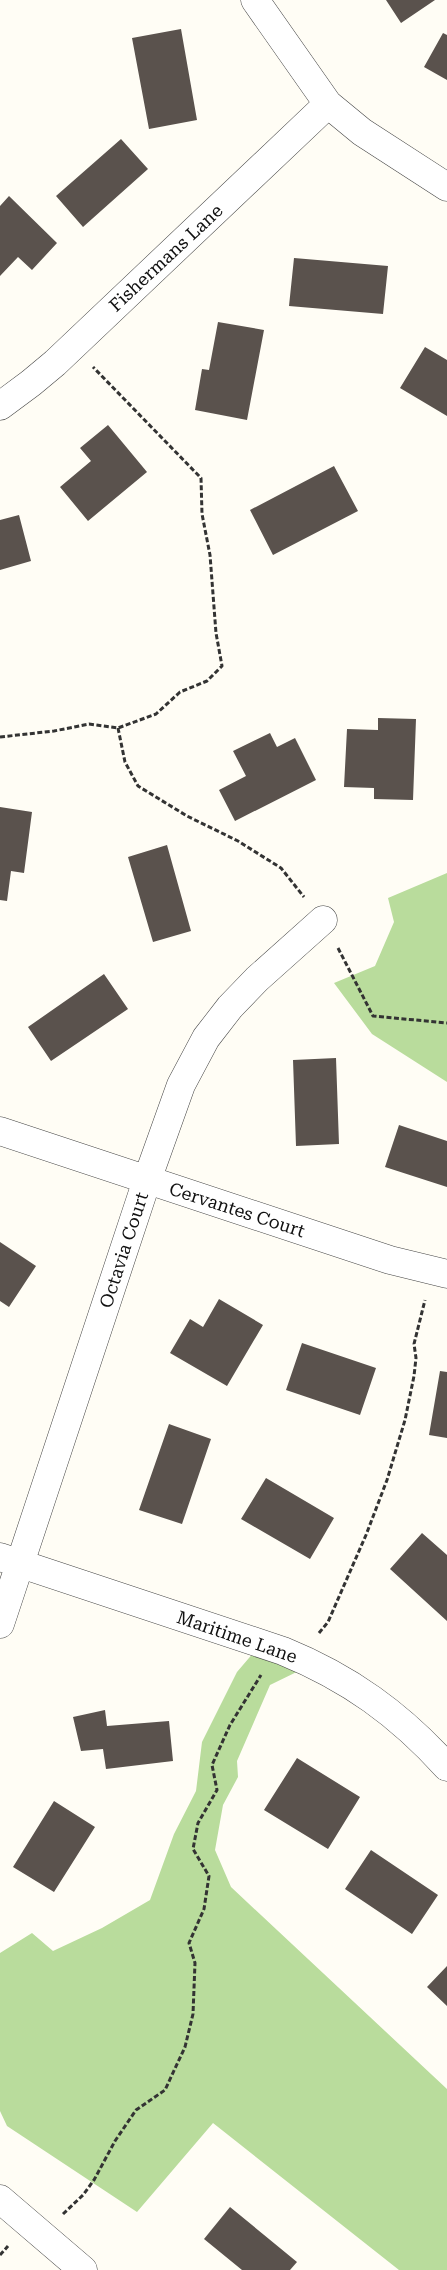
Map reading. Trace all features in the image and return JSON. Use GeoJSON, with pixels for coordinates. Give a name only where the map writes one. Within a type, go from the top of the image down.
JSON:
{"type":"FeatureCollection","features":[{"type":"Feature","properties":{"kind":"street"},"geometry":{"type":"LineString","coordinates":[[254,0],[328,104],[362,132],[447,187]]}},
{"type":"Feature","properties":{"kind":"street","name":"Fishermans Lane"},"geometry":{"type":"LineString","coordinates":[[0,406],[31,383],[73,345],[328,104]]}},
{"type":"Feature","properties":{"kind":"street","name":"Octavia Court"},"geometry":{"type":"LineString","coordinates":[[0,1624],[10,1560],[181,1085],[206,1038],[230,1007],[257,979],[323,920]]}},
{"type":"Feature","properties":{"kind":"street","name":"Cervantes Court"},"geometry":{"type":"LineString","coordinates":[[0,1131],[390,1260],[441,1273]]}},
{"type":"Feature","properties":{"kind":"street","name":"Maritime Lane"},"geometry":{"type":"LineString","coordinates":[[10,1560],[290,1654],[344,1680],[386,1707],[423,1740],[447,1767]]}},
{"type":"Feature","properties":{"kind":"street"},"geometry":{"type":"LineString","coordinates":[[0,2199],[83,2270]]}},
{"type":"Feature","properties":{"kind":"path"},"geometry":{"type":"LineString","coordinates":[[0,737],[54,731],[89,724],[118,728],[156,714],[180,692],[207,681],[222,666],[216,633],[210,555],[202,514],[201,478],[73,345]]}},
{"type":"Feature","properties":{"kind":"path"},"geometry":{"type":"LineString","coordinates":[[118,728],[125,762],[138,786],[188,816],[238,840],[281,868],[323,920],[373,1016],[447,1023]]}},
{"type":"Feature","properties":{"kind":"path"},"geometry":{"type":"LineString","coordinates":[[0,2255],[9,2244],[67,2211],[83,2195],[136,2110],[165,2090],[185,2047],[193,2014],[195,1963],[189,1943],[204,1909],[209,1876],[193,1849],[198,1823],[217,1790],[212,1765],[230,1725],[262,1674],[322,1631],[328,1622],[384,1489],[405,1420],[415,1367],[414,1344],[441,1273]]}},
{"type":"Feature","properties":{"kind":"green space"},"geometry":{"type":"Polygon","coordinates":[[[447,873],[447,1082],[372,1034],[334,983],[375,966],[394,922],[388,898],[447,873]]]}},
{"type":"Feature","properties":{"kind":"green space"},"geometry":{"type":"Polygon","coordinates":[[[261,1644],[313,1664],[270,1685],[237,1761],[238,1777],[223,1805],[215,1850],[231,1887],[447,2089],[447,2270],[399,2270],[213,2123],[137,2212],[7,2126],[0,2111],[0,1953],[32,1933],[53,1951],[102,1928],[150,1900],[174,1834],[196,1791],[202,1742],[237,1672],[261,1644]]]}},
{"type":"Feature","properties":{"kind":"building"},"geometry":{"type":"Polygon","coordinates":[[[386,0],[435,0],[401,23],[386,0]]]}},
{"type":"Feature","properties":{"kind":"building"},"geometry":{"type":"Polygon","coordinates":[[[181,29],[197,120],[149,129],[132,38],[181,29]]]}},
{"type":"Feature","properties":{"kind":"building"},"geometry":{"type":"Polygon","coordinates":[[[443,33],[447,35],[447,80],[424,67],[443,33]]]}},
{"type":"Feature","properties":{"kind":"building"},"geometry":{"type":"Polygon","coordinates":[[[121,139],[148,169],[83,227],[56,196],[121,139]]]}},
{"type":"Feature","properties":{"kind":"building"},"geometry":{"type":"Polygon","coordinates":[[[9,196],[57,243],[32,270],[18,257],[0,276],[0,206],[9,196]]]}},
{"type":"Feature","properties":{"kind":"building"},"geometry":{"type":"Polygon","coordinates":[[[294,258],[388,266],[383,314],[289,306],[294,258]]]}},
{"type":"Feature","properties":{"kind":"building"},"geometry":{"type":"Polygon","coordinates":[[[218,322],[264,330],[247,420],[195,410],[202,369],[209,370],[218,322]]]}},
{"type":"Feature","properties":{"kind":"building"},"geometry":{"type":"Polygon","coordinates":[[[425,347],[447,360],[447,416],[400,388],[425,347]]]}},
{"type":"Feature","properties":{"kind":"building"},"geometry":{"type":"Polygon","coordinates":[[[108,425],[147,472],[88,521],[60,487],[91,461],[80,448],[108,425]]]}},
{"type":"Feature","properties":{"kind":"building"},"geometry":{"type":"Polygon","coordinates":[[[334,466],[358,511],[273,555],[250,510],[334,466]]]}},
{"type":"Feature","properties":{"kind":"building"},"geometry":{"type":"Polygon","coordinates":[[[19,515],[31,561],[0,570],[0,520],[19,515]]]}},
{"type":"Feature","properties":{"kind":"building"},"geometry":{"type":"Polygon","coordinates":[[[378,718],[416,719],[413,800],[374,799],[374,788],[344,787],[347,729],[378,730],[378,718]]]}},
{"type":"Feature","properties":{"kind":"building"},"geometry":{"type":"Polygon","coordinates":[[[270,733],[277,747],[295,738],[316,780],[235,821],[219,790],[246,776],[233,751],[270,733]]]}},
{"type":"Feature","properties":{"kind":"building"},"geometry":{"type":"Polygon","coordinates":[[[0,807],[32,812],[24,873],[11,871],[7,901],[0,900],[0,807]]]}},
{"type":"Feature","properties":{"kind":"building"},"geometry":{"type":"Polygon","coordinates":[[[167,845],[191,931],[153,942],[128,857],[167,845]]]}},
{"type":"Feature","properties":{"kind":"building"},"geometry":{"type":"Polygon","coordinates":[[[104,974],[128,1009],[51,1061],[28,1027],[104,974]]]}},
{"type":"Feature","properties":{"kind":"building"},"geometry":{"type":"Polygon","coordinates":[[[336,1058],[339,1144],[296,1146],[293,1060],[336,1058]]]}},
{"type":"Feature","properties":{"kind":"building"},"geometry":{"type":"Polygon","coordinates":[[[399,1125],[447,1141],[447,1187],[385,1167],[399,1125]]]}},
{"type":"Feature","properties":{"kind":"building"},"geometry":{"type":"Polygon","coordinates":[[[0,1242],[36,1266],[9,1307],[0,1301],[0,1242]]]}},
{"type":"Feature","properties":{"kind":"building"},"geometry":{"type":"Polygon","coordinates":[[[219,1299],[263,1325],[227,1386],[170,1353],[190,1319],[203,1327],[219,1299]]]}},
{"type":"Feature","properties":{"kind":"building"},"geometry":{"type":"Polygon","coordinates":[[[302,1343],[376,1368],[360,1415],[286,1390],[302,1343]]]}},
{"type":"Feature","properties":{"kind":"building"},"geometry":{"type":"Polygon","coordinates":[[[440,1371],[447,1372],[447,1438],[429,1435],[440,1371]]]}},
{"type":"Feature","properties":{"kind":"building"},"geometry":{"type":"Polygon","coordinates":[[[169,1424],[211,1439],[182,1524],[139,1510],[169,1424]]]}},
{"type":"Feature","properties":{"kind":"building"},"geometry":{"type":"Polygon","coordinates":[[[266,1478],[334,1518],[310,1559],[241,1519],[266,1478]]]}},
{"type":"Feature","properties":{"kind":"building"},"geometry":{"type":"Polygon","coordinates":[[[422,1533],[447,1555],[447,1621],[390,1569],[422,1533]]]}},
{"type":"Feature","properties":{"kind":"building"},"geometry":{"type":"Polygon","coordinates":[[[105,1710],[107,1726],[169,1721],[173,1761],[106,1769],[103,1749],[81,1751],[73,1717],[105,1710]]]}},
{"type":"Feature","properties":{"kind":"building"},"geometry":{"type":"Polygon","coordinates":[[[297,1758],[360,1797],[328,1849],[264,1810],[297,1758]]]}},
{"type":"Feature","properties":{"kind":"building"},"geometry":{"type":"Polygon","coordinates":[[[54,1801],[95,1827],[54,1892],[13,1867],[54,1801]]]}},
{"type":"Feature","properties":{"kind":"building"},"geometry":{"type":"Polygon","coordinates":[[[371,1850],[438,1895],[412,1934],[345,1889],[371,1850]]]}},
{"type":"Feature","properties":{"kind":"building"},"geometry":{"type":"Polygon","coordinates":[[[447,1966],[447,2006],[427,1987],[447,1966]]]}},
{"type":"Feature","properties":{"kind":"building"},"geometry":{"type":"Polygon","coordinates":[[[230,2207],[297,2262],[290,2270],[242,2270],[204,2239],[230,2207]]]}}]}
